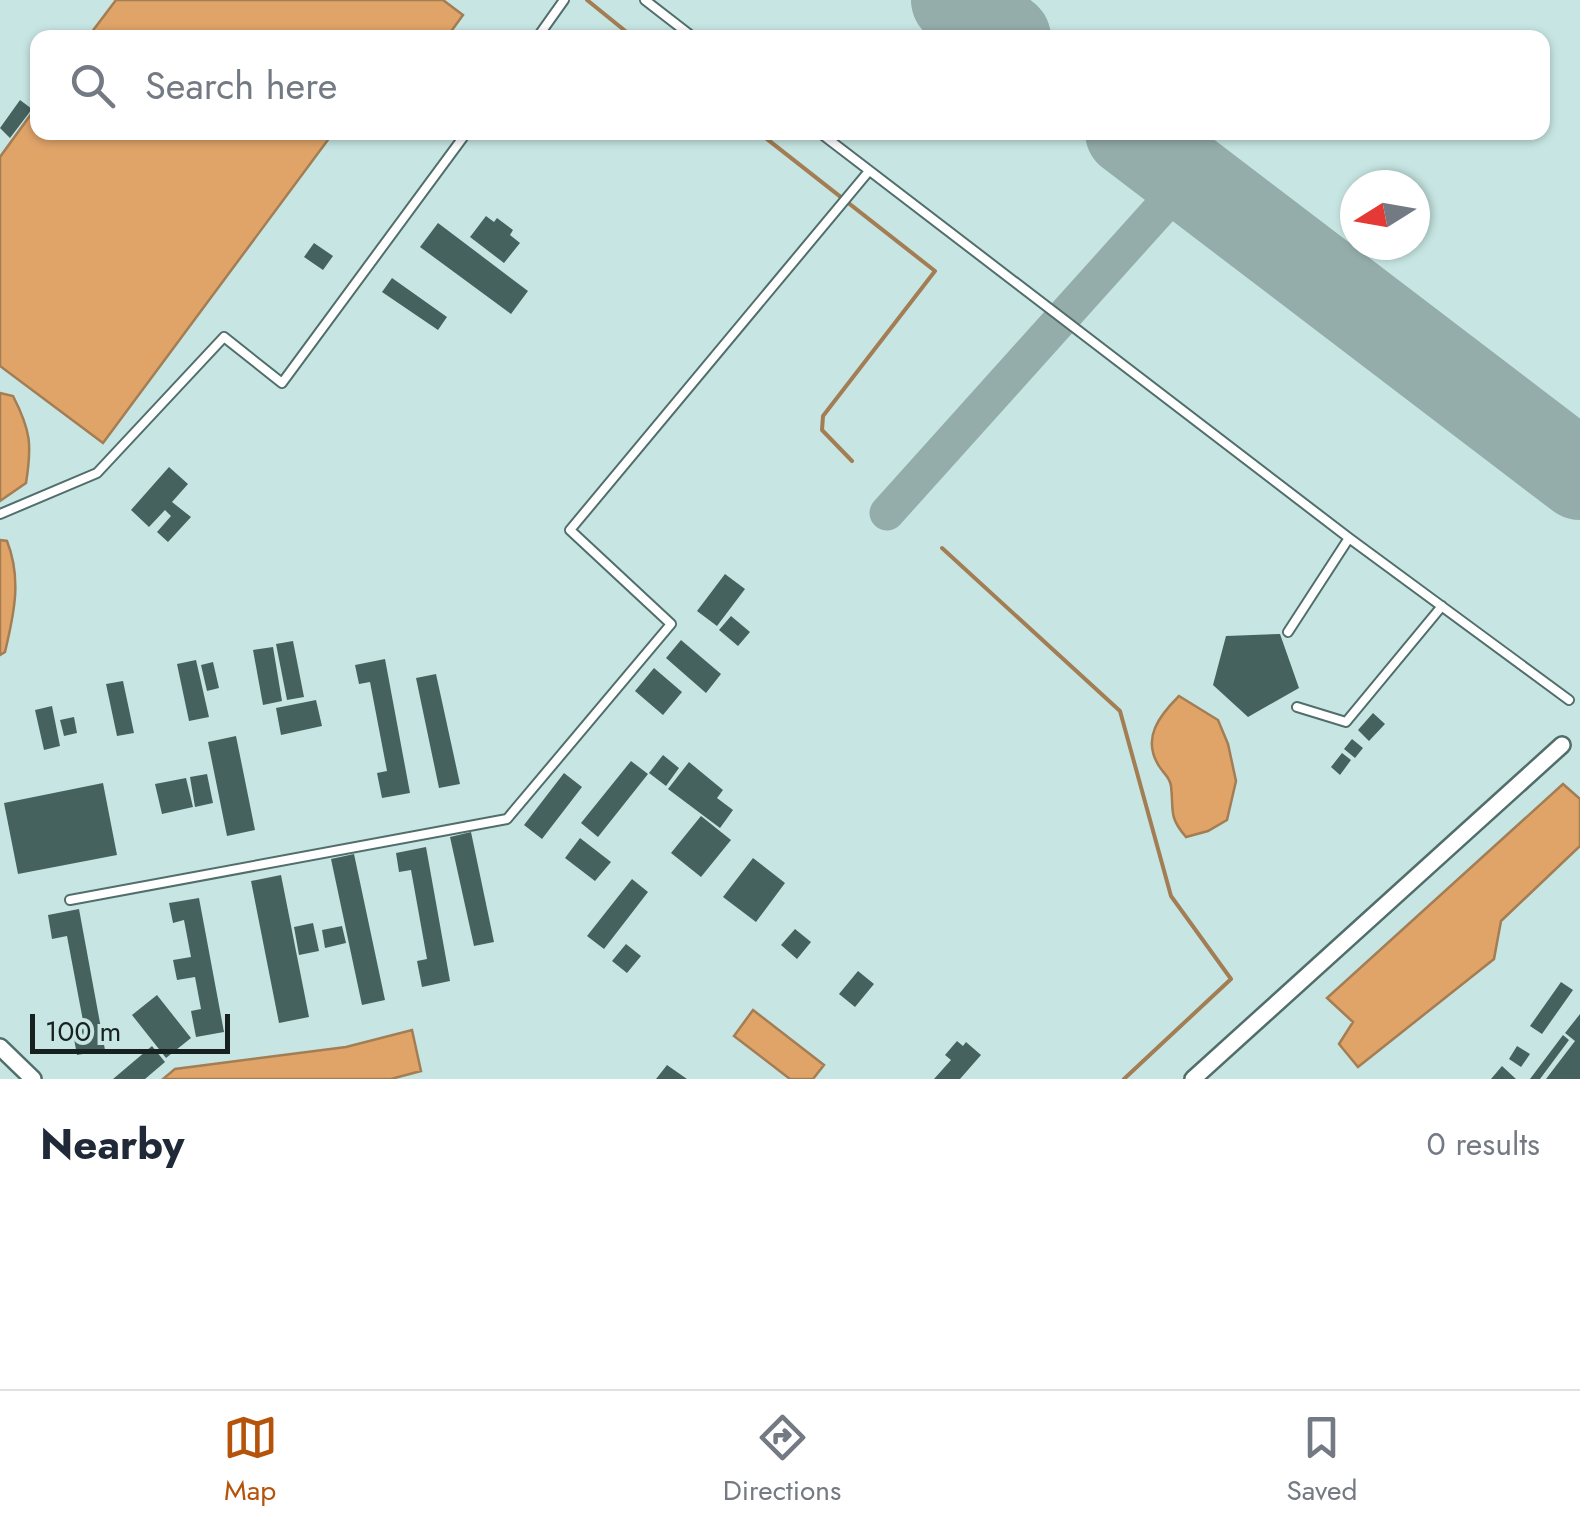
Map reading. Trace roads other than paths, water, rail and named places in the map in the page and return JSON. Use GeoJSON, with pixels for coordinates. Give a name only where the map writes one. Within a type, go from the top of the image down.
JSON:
{"type":"FeatureCollection","features":[{"type":"Feature","properties":{"kind":"street"},"geometry":{"type":"LineString","coordinates":[[1193,1079],[1562,744]]}},
{"type":"Feature","properties":{"kind":"street"},"geometry":{"type":"LineString","coordinates":[[0,1047],[33,1079]]}},
{"type":"Feature","properties":{"kind":"lane"},"geometry":{"type":"LineString","coordinates":[[543,30],[564,0]]}},
{"type":"Feature","properties":{"kind":"lane"},"geometry":{"type":"LineString","coordinates":[[645,0],[684,30]]}},
{"type":"Feature","properties":{"kind":"lane"},"geometry":{"type":"LineString","coordinates":[[0,514],[97,473],[224,337],[282,382],[460,140]]}},
{"type":"Feature","properties":{"kind":"lane"},"geometry":{"type":"LineString","coordinates":[[828,140],[1349,538],[1569,700]]}},
{"type":"Feature","properties":{"kind":"lane"},"geometry":{"type":"LineString","coordinates":[[70,900],[506,819],[672,624],[570,530],[870,172]]}},
{"type":"Feature","properties":{"kind":"lane"},"geometry":{"type":"LineString","coordinates":[[1288,632],[1349,538]]}},
{"type":"Feature","properties":{"kind":"lane"},"geometry":{"type":"LineString","coordinates":[[1297,707],[1346,722],[1442,606]]}},
{"type":"Feature","properties":{"kind":"waterway"},"geometry":{"type":"LineString","coordinates":[[587,0],[624,30]]}},
{"type":"Feature","properties":{"kind":"waterway"},"geometry":{"type":"LineString","coordinates":[[768,140],[935,271],[823,416],[822,430],[852,461]]}},
{"type":"Feature","properties":{"kind":"waterway"},"geometry":{"type":"LineString","coordinates":[[942,548],[1120,711],[1171,896],[1231,979],[1124,1079]]}}]}
